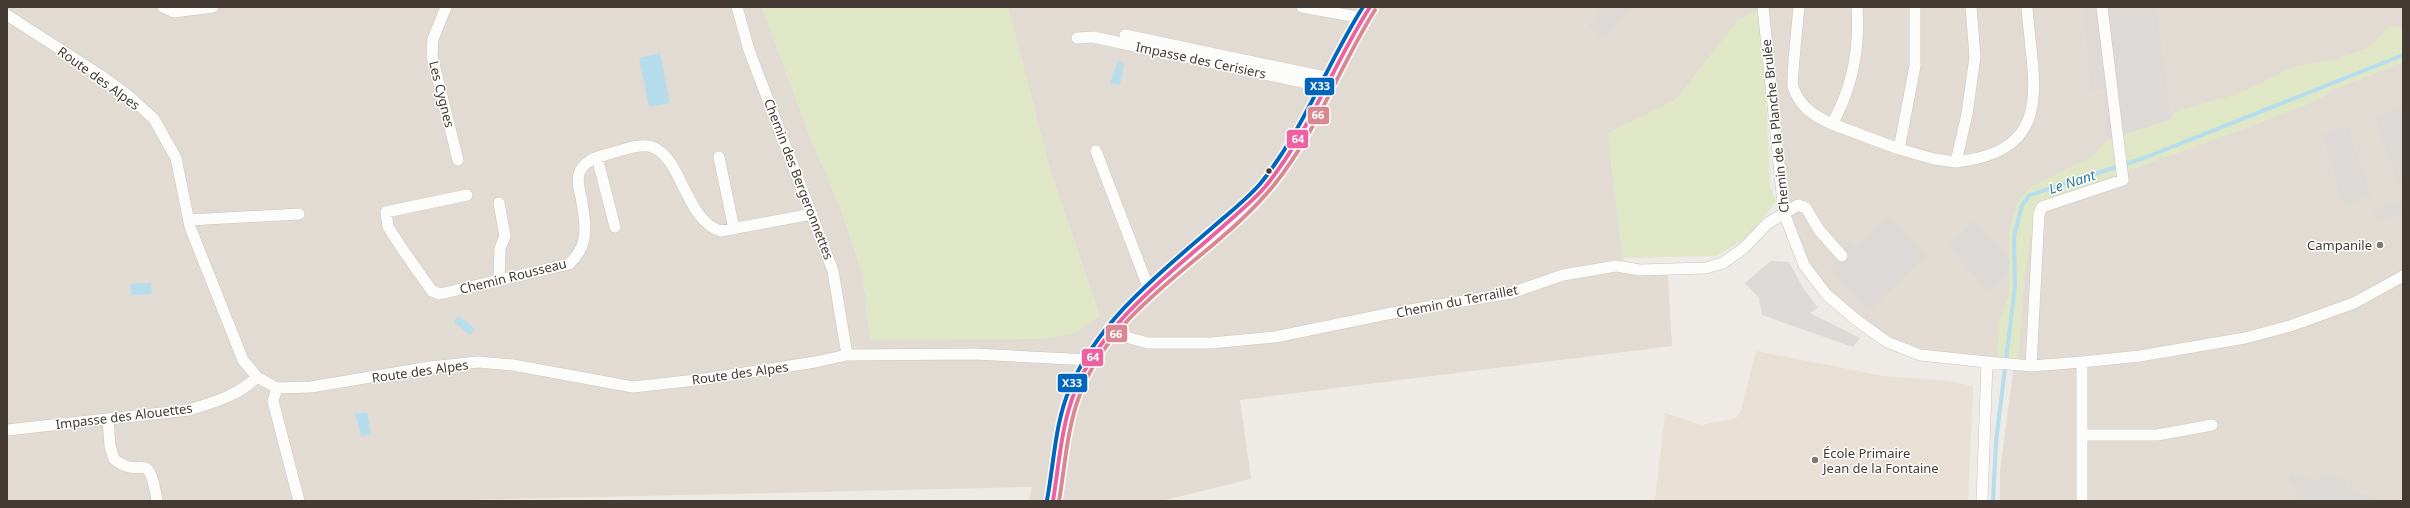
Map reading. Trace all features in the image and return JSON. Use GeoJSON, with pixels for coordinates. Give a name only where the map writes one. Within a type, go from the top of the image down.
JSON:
{"type":"FeatureCollection","features":[{"type":"Feature","properties":{"kind":"main road"},"geometry":{"type":"LineString","coordinates":[[1053,501],[1070,411],[1075,392],[1090,360],[1114,329],[1152,292],[1256,198],[1287,157],[1314,112],[1328,82],[1367,12]]}},
{"type":"Feature","properties":{"kind":"street"},"geometry":{"type":"LineString","coordinates":[[163,7],[174,12],[213,7]]}},
{"type":"Feature","properties":{"kind":"street","name":"Les Cygnes"},"geometry":{"type":"LineString","coordinates":[[446,7],[433,39],[432,56],[458,160]]}},
{"type":"Feature","properties":{"kind":"street","name":"Chemin des Bergeronnettes"},"geometry":{"type":"LineString","coordinates":[[737,7],[750,50],[833,271],[847,355]]}},
{"type":"Feature","properties":{"kind":"street"},"geometry":{"type":"LineString","coordinates":[[1302,7],[1367,12]]}},
{"type":"Feature","properties":{"kind":"street","name":"Chemin de la Planche Brulée"},"geometry":{"type":"LineString","coordinates":[[1763,7],[1784,214],[1804,265],[1826,294],[1855,319],[1887,342],[1920,355],[2031,366],[2140,356],[2245,338],[2290,326],[2348,305],[2403,276]]}},
{"type":"Feature","properties":{"kind":"street"},"geometry":{"type":"LineString","coordinates":[[1799,7],[1792,86],[1802,104],[1814,116],[1899,149],[1934,159],[1956,162],[1978,160],[2006,149],[2018,138],[2028,122],[2035,96],[2033,62],[2026,7]]}},
{"type":"Feature","properties":{"kind":"street"},"geometry":{"type":"LineString","coordinates":[[1832,124],[1843,105],[1855,67],[1857,7]]}},
{"type":"Feature","properties":{"kind":"street"},"geometry":{"type":"LineString","coordinates":[[1899,149],[1916,66],[1915,7]]}},
{"type":"Feature","properties":{"kind":"street"},"geometry":{"type":"LineString","coordinates":[[1956,162],[1967,114],[1975,57],[1971,7]]}},
{"type":"Feature","properties":{"kind":"street"},"geometry":{"type":"LineString","coordinates":[[2031,366],[2040,214],[2042,207],[2123,180],[2102,7]]}},
{"type":"Feature","properties":{"kind":"street","name":"Route des Alpes"},"geometry":{"type":"LineString","coordinates":[[7,15],[100,75],[130,97],[154,119],[176,158],[188,220],[244,360],[258,377],[277,388],[311,387],[430,367],[478,362],[512,365],[633,387],[729,376],[815,362],[847,355],[975,354],[1090,360]]}},
{"type":"Feature","properties":{"kind":"street"},"geometry":{"type":"LineString","coordinates":[[1125,35],[1328,82]]}},
{"type":"Feature","properties":{"kind":"street","name":"Impasse des Cerisiers"},"geometry":{"type":"LineString","coordinates":[[1077,38],[1093,37],[1328,82]]}},
{"type":"Feature","properties":{"kind":"street","name":"Chemin Rousseau"},"geometry":{"type":"LineString","coordinates":[[467,195],[386,212],[388,227],[432,291],[440,294],[569,264],[579,255],[584,243],[585,229],[578,179],[580,170],[597,156],[640,147],[652,147],[663,155],[678,176],[701,218],[710,228],[721,231],[812,214]]}},
{"type":"Feature","properties":{"kind":"street"},"geometry":{"type":"LineString","coordinates":[[1096,151],[1147,284],[1152,292]]}},
{"type":"Feature","properties":{"kind":"street"},"geometry":{"type":"LineString","coordinates":[[597,156],[615,227]]}},
{"type":"Feature","properties":{"kind":"street"},"geometry":{"type":"LineString","coordinates":[[719,157],[734,229]]}},
{"type":"Feature","properties":{"kind":"street"},"geometry":{"type":"LineString","coordinates":[[499,204],[505,236],[500,249],[499,281]]}},
{"type":"Feature","properties":{"kind":"street","name":"Chemin du Terraillet"},"geometry":{"type":"LineString","coordinates":[[1114,329],[1126,337],[1148,343],[1211,343],[1276,337],[1392,314],[1511,293],[1563,275],[1616,266],[1640,270],[1706,268],[1723,263],[1744,248],[1768,223],[1798,205],[1806,208],[1819,230],[1842,256]]}},
{"type":"Feature","properties":{"kind":"street"},"geometry":{"type":"LineString","coordinates":[[188,220],[299,214]]}},
{"type":"Feature","properties":{"kind":"street"},"geometry":{"type":"LineString","coordinates":[[1982,501],[1992,362]]}},
{"type":"Feature","properties":{"kind":"street"},"geometry":{"type":"LineString","coordinates":[[2082,362],[2082,501]]}},
{"type":"Feature","properties":{"kind":"street","name":"Impasse des Alouettes"},"geometry":{"type":"LineString","coordinates":[[7,430],[190,410],[218,401],[247,387],[258,377]]}},
{"type":"Feature","properties":{"kind":"street"},"geometry":{"type":"LineString","coordinates":[[277,388],[273,401],[299,501]]}},
{"type":"Feature","properties":{"kind":"street"},"geometry":{"type":"LineString","coordinates":[[108,419],[110,446],[114,459],[130,468],[141,466],[150,470],[153,476],[157,501]]}},
{"type":"Feature","properties":{"kind":"street"},"geometry":{"type":"LineString","coordinates":[[2083,434],[2157,435],[2212,425]]}},
{"type":"Feature","properties":{"kind":"shaded area"},"geometry":{"type":"Polygon","coordinates":[[[7,7],[762,7],[810,137],[840,206],[863,275],[870,340],[1100,316],[1050,170],[1008,7],[1762,7],[1764,188],[1610,153],[1624,270],[1668,275],[1672,346],[1240,400],[1251,479],[1161,501],[1029,501],[1032,487],[426,501],[7,501],[7,7]]]}},
{"type":"Feature","properties":{"kind":"shaded area"},"geometry":{"type":"Polygon","coordinates":[[[1603,7],[1631,7],[1605,40],[1588,26],[1603,7]]]}},
{"type":"Feature","properties":{"kind":"shaded area"},"geometry":{"type":"Polygon","coordinates":[[[1763,7],[2403,7],[2403,501],[2000,501],[2000,471],[2014,365],[1920,355],[1887,342],[1826,294],[1791,236],[1763,7]]]}},
{"type":"Feature","properties":{"kind":"shaded area"},"geometry":{"type":"Polygon","coordinates":[[[2083,7],[2156,7],[2171,119],[2107,140],[2104,90],[2091,90],[2083,7]]]}},
{"type":"Feature","properties":{"kind":"shaded area"},"geometry":{"type":"Polygon","coordinates":[[[2403,107],[2403,182],[2398,183],[2375,117],[2403,107]]]}},
{"type":"Feature","properties":{"kind":"shaded area"},"geometry":{"type":"Polygon","coordinates":[[[2347,126],[2371,195],[2344,206],[2322,135],[2347,126]]]}},
{"type":"Feature","properties":{"kind":"shaded area"},"geometry":{"type":"Polygon","coordinates":[[[2401,199],[2403,213],[2377,221],[2374,210],[2401,199]]]}},
{"type":"Feature","properties":{"kind":"shaded area"},"geometry":{"type":"Polygon","coordinates":[[[1889,217],[1926,256],[1869,311],[1830,268],[1842,257],[1838,252],[1850,241],[1856,247],[1889,217]]]}},
{"type":"Feature","properties":{"kind":"shaded area"},"geometry":{"type":"Polygon","coordinates":[[[1974,221],[2010,260],[2009,271],[1988,291],[1948,246],[1974,221]]]}},
{"type":"Feature","properties":{"kind":"shaded area"},"geometry":{"type":"Polygon","coordinates":[[[1771,261],[1789,262],[1803,288],[1818,308],[1810,313],[1860,338],[1853,347],[1762,315],[1759,298],[1745,283],[1771,261]]]}},
{"type":"Feature","properties":{"kind":"shaded area","name":"École Primaire Jean de la Fontaine"},"geometry":{"type":"Polygon","coordinates":[[[1756,351],[1884,376],[1948,381],[1973,386],[1968,501],[1655,501],[1665,413],[1701,425],[1736,418],[1741,410],[1756,351]]]}},
{"type":"Feature","properties":{"kind":"shaded area"},"geometry":{"type":"Polygon","coordinates":[[[2292,472],[2317,482],[2321,472],[2346,481],[2347,489],[2386,501],[2306,501],[2294,496],[2297,487],[2288,482],[2292,472]]]}},
{"type":"Feature","properties":{"kind":"green space"},"geometry":{"type":"Polygon","coordinates":[[[762,7],[1008,7],[1050,170],[1100,316],[1073,334],[1044,339],[870,340],[863,274],[840,206],[810,137],[762,7]]]}},
{"type":"Feature","properties":{"kind":"green space"},"geometry":{"type":"Polygon","coordinates":[[[1762,8],[1770,187],[1776,201],[1749,236],[1717,256],[1622,258],[1608,133],[1675,100],[1738,20],[1762,8]]]}},
{"type":"Feature","properties":{"kind":"green space"},"geometry":{"type":"Polygon","coordinates":[[[2390,25],[2403,29],[2403,63],[2332,90],[2318,100],[2260,123],[2057,197],[2033,219],[2023,290],[2019,355],[2016,359],[1997,355],[1999,321],[2009,294],[2009,233],[2018,201],[2029,188],[2093,156],[2107,140],[2171,119],[2176,111],[2240,93],[2296,66],[2337,59],[2370,47],[2390,25]]]}},
{"type":"Feature","properties":{"kind":"water"},"geometry":{"type":"Polygon","coordinates":[[[660,53],[670,103],[649,107],[639,58],[660,53]]]}},
{"type":"Feature","properties":{"kind":"water"},"geometry":{"type":"Polygon","coordinates":[[[1118,61],[1122,62],[1124,65],[1120,85],[1110,83],[1118,61]]]}},
{"type":"Feature","properties":{"kind":"water"},"geometry":{"type":"Polygon","coordinates":[[[151,283],[152,294],[131,295],[130,284],[151,283]]]}},
{"type":"Feature","properties":{"kind":"water"},"geometry":{"type":"Polygon","coordinates":[[[459,316],[475,329],[470,335],[454,322],[459,316]]]}},
{"type":"Feature","properties":{"kind":"water"},"geometry":{"type":"Polygon","coordinates":[[[367,412],[371,434],[361,436],[354,414],[367,412]]]}},
{"type":"Feature","properties":{"kind":"waterway","name":"Le Nant"},"geometry":{"type":"LineString","coordinates":[[1993,501],[1996,442],[2015,286],[2014,237],[2022,205],[2030,195],[2144,158],[2403,55]]}},
{"type":"Feature","properties":{"kind":"transit line","name":"X33"},"geometry":{"type":"LineString","coordinates":[[1047,500],[1061,415],[1070,388],[1082,363],[1097,341],[1132,300],[1172,262],[1243,201],[1260,184],[1276,163],[1302,120],[1337,52],[1363,7]]}},
{"type":"Feature","properties":{"kind":"transit line","name":"64"},"geometry":{"type":"LineString","coordinates":[[1053,501],[1061,446],[1070,404],[1087,367],[1101,344],[1137,303],[1265,187],[1295,144],[1356,29],[1370,7]]}},
{"type":"Feature","properties":{"kind":"transit line","name":"66"},"geometry":{"type":"LineString","coordinates":[[1059,501],[1072,420],[1080,394],[1096,362],[1117,333],[1141,307],[1168,282],[1224,236],[1274,185],[1303,143],[1375,10]]}},
{"type":"Feature","properties":{"kind":"place","name":"Campanile"},"geometry":{"type":"Point","coordinates":[2380,245]}},
{"type":"Feature","properties":{"kind":"place","name":"École Primaire Jean de la Fontaine"},"geometry":{"type":"Point","coordinates":[1815,460]}}]}
